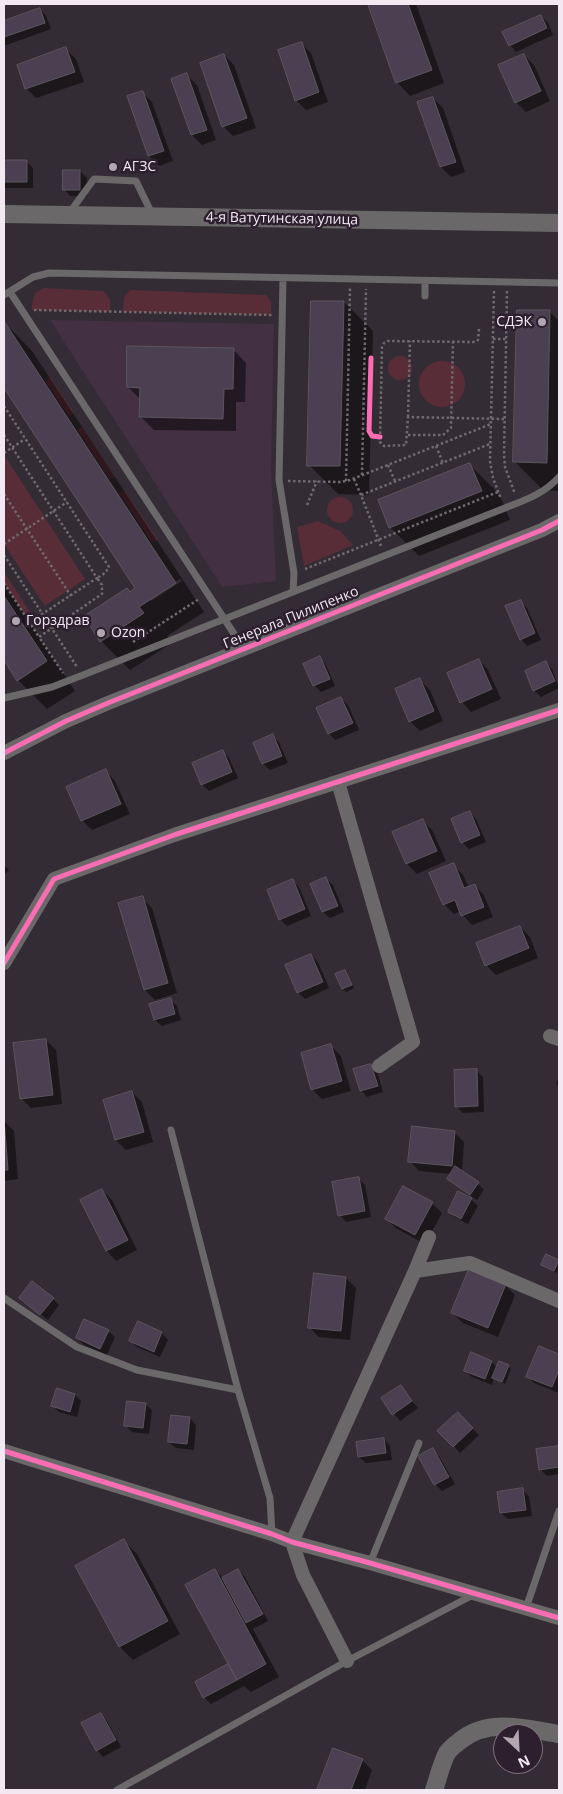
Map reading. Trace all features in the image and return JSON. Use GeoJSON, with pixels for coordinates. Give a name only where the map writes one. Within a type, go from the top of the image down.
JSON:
{"type":"FeatureCollection","features":[{"type":"Feature","properties":{"kind":"street","name":"4-я Ватутинская улица"},"geometry":{"type":"LineString","coordinates":[[4,214],[559,224]]}},
{"type":"Feature","properties":{"kind":"street","name":"Генерала Пилипенко"},"geometry":{"type":"LineString","coordinates":[[4,754],[32,738],[108,703],[542,530],[559,521]]}},
{"type":"Feature","properties":{"kind":"street"},"geometry":{"type":"LineString","coordinates":[[4,963],[54,879],[174,835],[559,710]]}},
{"type":"Feature","properties":{"kind":"street"},"geometry":{"type":"LineString","coordinates":[[338,782],[413,1042],[380,1066]]}},
{"type":"Feature","properties":{"kind":"street"},"geometry":{"type":"LineString","coordinates":[[348,1660],[303,1574],[292,1542],[429,1237]]}},
{"type":"Feature","properties":{"kind":"street"},"geometry":{"type":"LineString","coordinates":[[415,1271],[470,1262],[559,1301]]}},
{"type":"Feature","properties":{"kind":"street"},"geometry":{"type":"LineString","coordinates":[[4,1451],[272,1534],[292,1542],[559,1618]]}},
{"type":"Feature","properties":{"kind":"street"},"geometry":{"type":"LineString","coordinates":[[434,1790],[447,1753],[455,1744],[475,1732],[486,1728],[507,1725],[559,1734]]}},
{"type":"Feature","properties":{"kind":"lane"},"geometry":{"type":"LineString","coordinates":[[68,215],[94,179],[136,181],[153,216]]}},
{"type":"Feature","properties":{"kind":"lane"},"geometry":{"type":"LineString","coordinates":[[244,649],[22,310],[7,294],[33,277],[49,273],[559,283]]}},
{"type":"Feature","properties":{"kind":"lane"},"geometry":{"type":"LineString","coordinates":[[283,278],[279,480],[294,573],[293,592]]}},
{"type":"Feature","properties":{"kind":"lane"},"geometry":{"type":"LineString","coordinates":[[425,281],[425,296]]}},
{"type":"Feature","properties":{"kind":"lane"},"geometry":{"type":"LineString","coordinates":[[4,698],[52,687],[83,676],[385,556],[535,496],[550,487],[559,477]]}},
{"type":"Feature","properties":{"kind":"lane"},"geometry":{"type":"LineString","coordinates":[[171,1130],[238,1390],[270,1498],[272,1534]]}},
{"type":"Feature","properties":{"kind":"lane"},"geometry":{"type":"LineString","coordinates":[[4,1298],[77,1347],[137,1370],[238,1390]]}},
{"type":"Feature","properties":{"kind":"lane"},"geometry":{"type":"LineString","coordinates":[[370,1563],[419,1443]]}},
{"type":"Feature","properties":{"kind":"lane"},"geometry":{"type":"LineString","coordinates":[[526,1608],[559,1511]]}},
{"type":"Feature","properties":{"kind":"lane"},"geometry":{"type":"LineString","coordinates":[[117,1790],[348,1660],[475,1594]]}},
{"type":"Feature","properties":{"kind":"path"},"geometry":{"type":"LineString","coordinates":[[346,481],[350,279]]}},
{"type":"Feature","properties":{"kind":"path"},"geometry":{"type":"LineString","coordinates":[[362,475],[366,280]]}},
{"type":"Feature","properties":{"kind":"path"},"geometry":{"type":"LineString","coordinates":[[494,282],[491,473],[505,508]]}},
{"type":"Feature","properties":{"kind":"path"},"geometry":{"type":"LineString","coordinates":[[508,282],[504,419],[505,467],[518,503]]}},
{"type":"Feature","properties":{"kind":"path"},"geometry":{"type":"LineString","coordinates":[[22,310],[282,315]]}},
{"type":"Feature","properties":{"kind":"path"},"geometry":{"type":"LineString","coordinates":[[410,341],[408,442],[405,446],[384,446],[380,442],[383,344],[388,340],[477,342],[478,329]]}},
{"type":"Feature","properties":{"kind":"path"},"geometry":{"type":"LineString","coordinates":[[493,339],[506,340]]}},
{"type":"Feature","properties":{"kind":"path"},"geometry":{"type":"LineString","coordinates":[[408,435],[443,435],[451,428],[453,342]]}},
{"type":"Feature","properties":{"kind":"path"},"geometry":{"type":"LineString","coordinates":[[371,376],[371,434],[380,436]]}},
{"type":"Feature","properties":{"kind":"path"},"geometry":{"type":"LineString","coordinates":[[4,406],[108,564],[108,570],[30,622]]}},
{"type":"Feature","properties":{"kind":"path"},"geometry":{"type":"LineString","coordinates":[[408,417],[504,419]]}},
{"type":"Feature","properties":{"kind":"path"},"geometry":{"type":"LineString","coordinates":[[279,480],[346,481],[354,479],[491,424]]}},
{"type":"Feature","properties":{"kind":"path"},"geometry":{"type":"LineString","coordinates":[[4,435],[102,585],[102,594],[39,637]]}},
{"type":"Feature","properties":{"kind":"path"},"geometry":{"type":"LineString","coordinates":[[4,453],[25,439]]}},
{"type":"Feature","properties":{"kind":"path"},"geometry":{"type":"LineString","coordinates":[[361,495],[490,444]]}},
{"type":"Feature","properties":{"kind":"path"},"geometry":{"type":"LineString","coordinates":[[436,446],[443,462]]}},
{"type":"Feature","properties":{"kind":"path"},"geometry":{"type":"LineString","coordinates":[[388,465],[395,482]]}},
{"type":"Feature","properties":{"kind":"path"},"geometry":{"type":"LineString","coordinates":[[354,479],[385,556]]}},
{"type":"Feature","properties":{"kind":"path"},"geometry":{"type":"LineString","coordinates":[[307,505],[317,481]]}},
{"type":"Feature","properties":{"kind":"path"},"geometry":{"type":"LineString","coordinates":[[294,573],[498,492]]}},
{"type":"Feature","properties":{"kind":"path"},"geometry":{"type":"LineString","coordinates":[[4,494],[70,596]]}},
{"type":"Feature","properties":{"kind":"path"},"geometry":{"type":"LineString","coordinates":[[4,544],[67,502]]}},
{"type":"Feature","properties":{"kind":"path"},"geometry":{"type":"LineString","coordinates":[[4,555],[83,676]]}},
{"type":"Feature","properties":{"kind":"path"},"geometry":{"type":"LineString","coordinates":[[4,582],[68,681]]}},
{"type":"Feature","properties":{"kind":"path"},"geometry":{"type":"LineString","coordinates":[[133,642],[208,593]]}},
{"type":"Feature","properties":{"kind":"shaded area"},"geometry":{"type":"Polygon","coordinates":[[[44,288],[103,291],[110,299],[110,312],[32,310],[35,293],[44,288]]]}},
{"type":"Feature","properties":{"kind":"shaded area"},"geometry":{"type":"Polygon","coordinates":[[[130,290],[266,295],[271,302],[271,315],[123,312],[124,297],[130,290]]]}},
{"type":"Feature","properties":{"kind":"shaded area"},"geometry":{"type":"Polygon","coordinates":[[[50,320],[274,324],[271,468],[276,581],[222,587],[50,320]]]}},
{"type":"Feature","properties":{"kind":"shaded area"},"geometry":{"type":"Polygon","coordinates":[[[400,356],[405,357],[411,363],[411,373],[405,379],[400,380],[395,379],[389,373],[388,368],[389,363],[395,357],[400,356]]]}},
{"type":"Feature","properties":{"kind":"shaded area"},"geometry":{"type":"Polygon","coordinates":[[[438,361],[446,361],[455,365],[461,371],[465,384],[461,397],[455,403],[446,407],[438,407],[429,403],[423,397],[419,388],[419,380],[423,371],[429,365],[438,361]]]}},
{"type":"Feature","properties":{"kind":"shaded area"},"geometry":{"type":"Polygon","coordinates":[[[50,377],[74,413],[69,417],[45,381],[50,377]]]}},
{"type":"Feature","properties":{"kind":"shaded area"},"geometry":{"type":"Polygon","coordinates":[[[82,427],[115,477],[110,480],[77,430],[82,427]]]}},
{"type":"Feature","properties":{"kind":"shaded area"},"geometry":{"type":"Polygon","coordinates":[[[4,455],[85,579],[45,606],[4,544],[4,455]]]}},
{"type":"Feature","properties":{"kind":"shaded area"},"geometry":{"type":"Polygon","coordinates":[[[124,490],[158,540],[152,543],[119,493],[124,490]]]}},
{"type":"Feature","properties":{"kind":"shaded area"},"geometry":{"type":"Polygon","coordinates":[[[340,497],[349,501],[353,510],[349,519],[340,523],[331,519],[327,510],[331,501],[340,497]]]}},
{"type":"Feature","properties":{"kind":"shaded area"},"geometry":{"type":"Polygon","coordinates":[[[318,521],[340,531],[353,545],[304,566],[297,527],[318,521]]]}},
{"type":"Feature","properties":{"kind":"shaded area"},"geometry":{"type":"Polygon","coordinates":[[[4,572],[30,612],[25,615],[4,583],[4,572]]]}},
{"type":"Feature","properties":{"kind":"building"},"geometry":{"type":"Polygon","coordinates":[[[368,4],[408,4],[432,70],[396,83],[368,4]]]}},
{"type":"Feature","properties":{"kind":"building"},"geometry":{"type":"Polygon","coordinates":[[[40,8],[45,23],[4,37],[4,21],[40,8]]]}},
{"type":"Feature","properties":{"kind":"building"},"geometry":{"type":"Polygon","coordinates":[[[541,15],[547,28],[509,46],[502,32],[541,15]]]}},
{"type":"Feature","properties":{"kind":"building"},"geometry":{"type":"Polygon","coordinates":[[[302,42],[319,92],[295,101],[278,50],[302,42]]]}},
{"type":"Feature","properties":{"kind":"building"},"geometry":{"type":"Polygon","coordinates":[[[66,47],[75,72],[25,89],[17,65],[66,47]]]}},
{"type":"Feature","properties":{"kind":"building"},"geometry":{"type":"Polygon","coordinates":[[[224,54],[247,118],[222,127],[200,63],[224,54]]]}},
{"type":"Feature","properties":{"kind":"building"},"geometry":{"type":"Polygon","coordinates":[[[524,54],[541,91],[515,103],[498,65],[524,54]]]}},
{"type":"Feature","properties":{"kind":"building"},"geometry":{"type":"Polygon","coordinates":[[[187,73],[207,130],[191,135],[171,79],[187,73]]]}},
{"type":"Feature","properties":{"kind":"building"},"geometry":{"type":"Polygon","coordinates":[[[143,91],[164,151],[148,156],[127,96],[143,91]]]}},
{"type":"Feature","properties":{"kind":"building"},"geometry":{"type":"Polygon","coordinates":[[[433,97],[456,162],[440,167],[417,102],[433,97]]]}},
{"type":"Feature","properties":{"kind":"building"},"geometry":{"type":"Polygon","coordinates":[[[4,160],[27,160],[27,182],[4,182],[4,160]]]}},
{"type":"Feature","properties":{"kind":"building"},"geometry":{"type":"Polygon","coordinates":[[[63,170],[80,170],[80,190],[63,190],[63,170]]]}},
{"type":"Feature","properties":{"kind":"building"},"geometry":{"type":"Polygon","coordinates":[[[311,301],[344,301],[340,466],[307,466],[311,301]]]}},
{"type":"Feature","properties":{"kind":"building"},"geometry":{"type":"Polygon","coordinates":[[[517,310],[550,310],[547,463],[513,462],[517,310]]]}},
{"type":"Feature","properties":{"kind":"building"},"geometry":{"type":"Polygon","coordinates":[[[4,321],[176,583],[139,607],[144,613],[100,642],[84,616],[127,588],[130,592],[135,588],[4,388],[4,321]]]}},
{"type":"Feature","properties":{"kind":"building"},"geometry":{"type":"Polygon","coordinates":[[[127,346],[234,348],[233,389],[224,389],[223,419],[139,417],[140,388],[127,387],[127,346]]]}},
{"type":"Feature","properties":{"kind":"building"},"geometry":{"type":"Polygon","coordinates":[[[470,463],[482,491],[389,528],[378,500],[470,463]]]}},
{"type":"Feature","properties":{"kind":"building"},"geometry":{"type":"Polygon","coordinates":[[[4,596],[47,661],[17,681],[4,660],[4,596]]]}},
{"type":"Feature","properties":{"kind":"building"},"geometry":{"type":"Polygon","coordinates":[[[521,600],[535,633],[520,640],[505,606],[521,600]]]}},
{"type":"Feature","properties":{"kind":"building"},"geometry":{"type":"Polygon","coordinates":[[[320,656],[330,679],[313,686],[303,664],[320,656]]]}},
{"type":"Feature","properties":{"kind":"building"},"geometry":{"type":"Polygon","coordinates":[[[479,659],[492,689],[460,703],[447,673],[479,659]]]}},
{"type":"Feature","properties":{"kind":"building"},"geometry":{"type":"Polygon","coordinates":[[[546,661],[555,681],[533,691],[525,671],[546,661]]]}},
{"type":"Feature","properties":{"kind":"building"},"geometry":{"type":"Polygon","coordinates":[[[420,678],[434,711],[409,722],[395,689],[420,678]]]}},
{"type":"Feature","properties":{"kind":"building"},"geometry":{"type":"Polygon","coordinates":[[[341,697],[353,723],[328,734],[316,708],[341,697]]]}},
{"type":"Feature","properties":{"kind":"building"},"geometry":{"type":"Polygon","coordinates":[[[273,734],[282,756],[262,764],[253,743],[273,734]]]}},
{"type":"Feature","properties":{"kind":"building"},"geometry":{"type":"Polygon","coordinates":[[[223,750],[232,772],[201,785],[192,763],[223,750]]]}},
{"type":"Feature","properties":{"kind":"building"},"geometry":{"type":"Polygon","coordinates":[[[106,769],[121,804],[81,821],[66,787],[106,769]]]}},
{"type":"Feature","properties":{"kind":"building"},"geometry":{"type":"Polygon","coordinates":[[[470,811],[480,835],[461,843],[451,819],[470,811]]]}},
{"type":"Feature","properties":{"kind":"building"},"geometry":{"type":"Polygon","coordinates":[[[423,819],[437,851],[406,864],[392,832],[423,819]]]}},
{"type":"Feature","properties":{"kind":"building"},"geometry":{"type":"Polygon","coordinates":[[[454,863],[464,888],[475,884],[484,907],[461,916],[455,900],[443,905],[429,873],[454,863]]]}},
{"type":"Feature","properties":{"kind":"building"},"geometry":{"type":"Polygon","coordinates":[[[326,877],[338,906],[322,912],[310,884],[326,877]]]}},
{"type":"Feature","properties":{"kind":"building"},"geometry":{"type":"Polygon","coordinates":[[[293,879],[305,909],[279,920],[267,890],[293,879]]]}},
{"type":"Feature","properties":{"kind":"building"},"geometry":{"type":"Polygon","coordinates":[[[143,896],[168,983],[144,990],[118,903],[143,896]]]}},
{"type":"Feature","properties":{"kind":"building"},"geometry":{"type":"Polygon","coordinates":[[[520,926],[529,948],[485,966],[476,943],[520,926]]]}},
{"type":"Feature","properties":{"kind":"building"},"geometry":{"type":"Polygon","coordinates":[[[311,954],[323,982],[297,993],[285,965],[311,954]]]}},
{"type":"Feature","properties":{"kind":"building"},"geometry":{"type":"Polygon","coordinates":[[[345,970],[352,985],[342,989],[335,974],[345,970]]]}},
{"type":"Feature","properties":{"kind":"building"},"geometry":{"type":"Polygon","coordinates":[[[171,998],[175,1014],[154,1020],[149,1004],[171,998]]]}},
{"type":"Feature","properties":{"kind":"building"},"geometry":{"type":"Polygon","coordinates":[[[46,1039],[53,1095],[20,1099],[13,1043],[46,1039]]]}},
{"type":"Feature","properties":{"kind":"building"},"geometry":{"type":"Polygon","coordinates":[[[331,1044],[342,1081],[311,1090],[301,1053],[331,1044]]]}},
{"type":"Feature","properties":{"kind":"building"},"geometry":{"type":"Polygon","coordinates":[[[371,1064],[378,1086],[360,1091],[353,1069],[371,1064]]]}},
{"type":"Feature","properties":{"kind":"building"},"geometry":{"type":"Polygon","coordinates":[[[477,1069],[478,1106],[455,1107],[454,1070],[477,1069]]]}},
{"type":"Feature","properties":{"kind":"building"},"geometry":{"type":"Polygon","coordinates":[[[132,1091],[144,1132],[115,1140],[103,1100],[132,1091]]]}},
{"type":"Feature","properties":{"kind":"building"},"geometry":{"type":"Polygon","coordinates":[[[4,1119],[8,1170],[4,1170],[4,1119]]]}},
{"type":"Feature","properties":{"kind":"building"},"geometry":{"type":"Polygon","coordinates":[[[412,1126],[455,1131],[452,1166],[408,1162],[412,1126]]]}},
{"type":"Feature","properties":{"kind":"building"},"geometry":{"type":"Polygon","coordinates":[[[455,1166],[479,1182],[470,1195],[447,1179],[455,1166]]]}},
{"type":"Feature","properties":{"kind":"building"},"geometry":{"type":"Polygon","coordinates":[[[359,1177],[365,1211],[338,1216],[332,1182],[359,1177]]]}},
{"type":"Feature","properties":{"kind":"building"},"geometry":{"type":"Polygon","coordinates":[[[403,1186],[433,1202],[415,1235],[385,1219],[403,1186]]]}},
{"type":"Feature","properties":{"kind":"building"},"geometry":{"type":"Polygon","coordinates":[[[102,1189],[128,1240],[106,1251],[80,1200],[102,1189]]]}},
{"type":"Feature","properties":{"kind":"building"},"geometry":{"type":"Polygon","coordinates":[[[458,1191],[472,1198],[461,1219],[448,1212],[458,1191]]]}},
{"type":"Feature","properties":{"kind":"building"},"geometry":{"type":"Polygon","coordinates":[[[546,1254],[559,1260],[554,1271],[541,1265],[546,1254]]]}},
{"type":"Feature","properties":{"kind":"building"},"geometry":{"type":"Polygon","coordinates":[[[469,1269],[506,1284],[488,1328],[451,1313],[469,1269]]]}},
{"type":"Feature","properties":{"kind":"building"},"geometry":{"type":"Polygon","coordinates":[[[314,1273],[346,1277],[341,1331],[308,1328],[314,1273]]]}},
{"type":"Feature","properties":{"kind":"building"},"geometry":{"type":"Polygon","coordinates":[[[32,1281],[54,1298],[40,1315],[19,1298],[32,1281]]]}},
{"type":"Feature","properties":{"kind":"building"},"geometry":{"type":"Polygon","coordinates":[[[84,1319],[109,1330],[100,1349],[76,1338],[84,1319]]]}},
{"type":"Feature","properties":{"kind":"building"},"geometry":{"type":"Polygon","coordinates":[[[138,1321],[162,1332],[154,1352],[129,1341],[138,1321]]]}},
{"type":"Feature","properties":{"kind":"building"},"geometry":{"type":"Polygon","coordinates":[[[539,1346],[559,1354],[559,1370],[552,1387],[526,1377],[539,1346]]]}},
{"type":"Feature","properties":{"kind":"building"},"geometry":{"type":"Polygon","coordinates":[[[471,1352],[492,1361],[485,1379],[464,1371],[471,1352]]]}},
{"type":"Feature","properties":{"kind":"building"},"geometry":{"type":"Polygon","coordinates":[[[499,1361],[509,1365],[502,1382],[492,1378],[499,1361]]]}},
{"type":"Feature","properties":{"kind":"building"},"geometry":{"type":"Polygon","coordinates":[[[401,1385],[412,1401],[392,1415],[381,1398],[401,1385]]]}},
{"type":"Feature","properties":{"kind":"building"},"geometry":{"type":"Polygon","coordinates":[[[57,1388],[75,1394],[70,1412],[51,1406],[57,1388]]]}},
{"type":"Feature","properties":{"kind":"building"},"geometry":{"type":"Polygon","coordinates":[[[127,1401],[146,1403],[143,1428],[124,1426],[127,1401]]]}},
{"type":"Feature","properties":{"kind":"building"},"geometry":{"type":"Polygon","coordinates":[[[458,1412],[473,1428],[453,1447],[437,1431],[458,1412]]]}},
{"type":"Feature","properties":{"kind":"building"},"geometry":{"type":"Polygon","coordinates":[[[171,1415],[190,1417],[187,1444],[168,1442],[171,1415]]]}},
{"type":"Feature","properties":{"kind":"building"},"geometry":{"type":"Polygon","coordinates":[[[384,1438],[386,1453],[358,1457],[356,1442],[384,1438]]]}},
{"type":"Feature","properties":{"kind":"building"},"geometry":{"type":"Polygon","coordinates":[[[559,1446],[559,1467],[539,1470],[536,1449],[559,1446]]]}},
{"type":"Feature","properties":{"kind":"building"},"geometry":{"type":"Polygon","coordinates":[[[433,1448],[449,1477],[434,1485],[418,1456],[433,1448]]]}},
{"type":"Feature","properties":{"kind":"building"},"geometry":{"type":"Polygon","coordinates":[[[523,1488],[526,1510],[500,1513],[497,1492],[523,1488]]]}},
{"type":"Feature","properties":{"kind":"building"},"geometry":{"type":"Polygon","coordinates":[[[124,1539],[168,1621],[119,1647],[75,1566],[124,1539]]]}},
{"type":"Feature","properties":{"kind":"building"},"geometry":{"type":"Polygon","coordinates":[[[215,1569],[266,1664],[237,1680],[185,1585],[215,1569]]]}},
{"type":"Feature","properties":{"kind":"building"},"geometry":{"type":"Polygon","coordinates":[[[238,1569],[263,1614],[246,1623],[222,1578],[238,1569]]]}},
{"type":"Feature","properties":{"kind":"building"},"geometry":{"type":"Polygon","coordinates":[[[228,1664],[237,1680],[203,1698],[195,1682],[228,1664]]]}},
{"type":"Feature","properties":{"kind":"building"},"geometry":{"type":"Polygon","coordinates":[[[101,1713],[116,1740],[96,1751],[81,1723],[101,1713]]]}},
{"type":"Feature","properties":{"kind":"building"},"geometry":{"type":"Polygon","coordinates":[[[333,1748],[363,1759],[351,1790],[317,1790],[333,1748]]]}},
{"type":"Feature","properties":{"kind":"cycle path"},"geometry":{"type":"LineString","coordinates":[[371,358],[369,431],[372,436],[380,437]]}},
{"type":"Feature","properties":{"kind":"cycle path"},"geometry":{"type":"LineString","coordinates":[[4,753],[66,721],[108,703],[542,530],[559,521]]}},
{"type":"Feature","properties":{"kind":"cycle path"},"geometry":{"type":"LineString","coordinates":[[4,963],[54,879],[174,835],[559,710]]}},
{"type":"Feature","properties":{"kind":"cycle path"},"geometry":{"type":"LineString","coordinates":[[4,1451],[272,1534],[292,1542],[559,1618]]}},
{"type":"Feature","properties":{"kind":"place","name":"АГЗС"},"geometry":{"type":"Point","coordinates":[113,167]}},
{"type":"Feature","properties":{"kind":"place","name":"СДЭК"},"geometry":{"type":"Point","coordinates":[542,322]}},
{"type":"Feature","properties":{"kind":"place","name":"Горздрав"},"geometry":{"type":"Point","coordinates":[16,621]}},
{"type":"Feature","properties":{"kind":"place","name":"Ozon"},"geometry":{"type":"Point","coordinates":[101,633]}}]}
